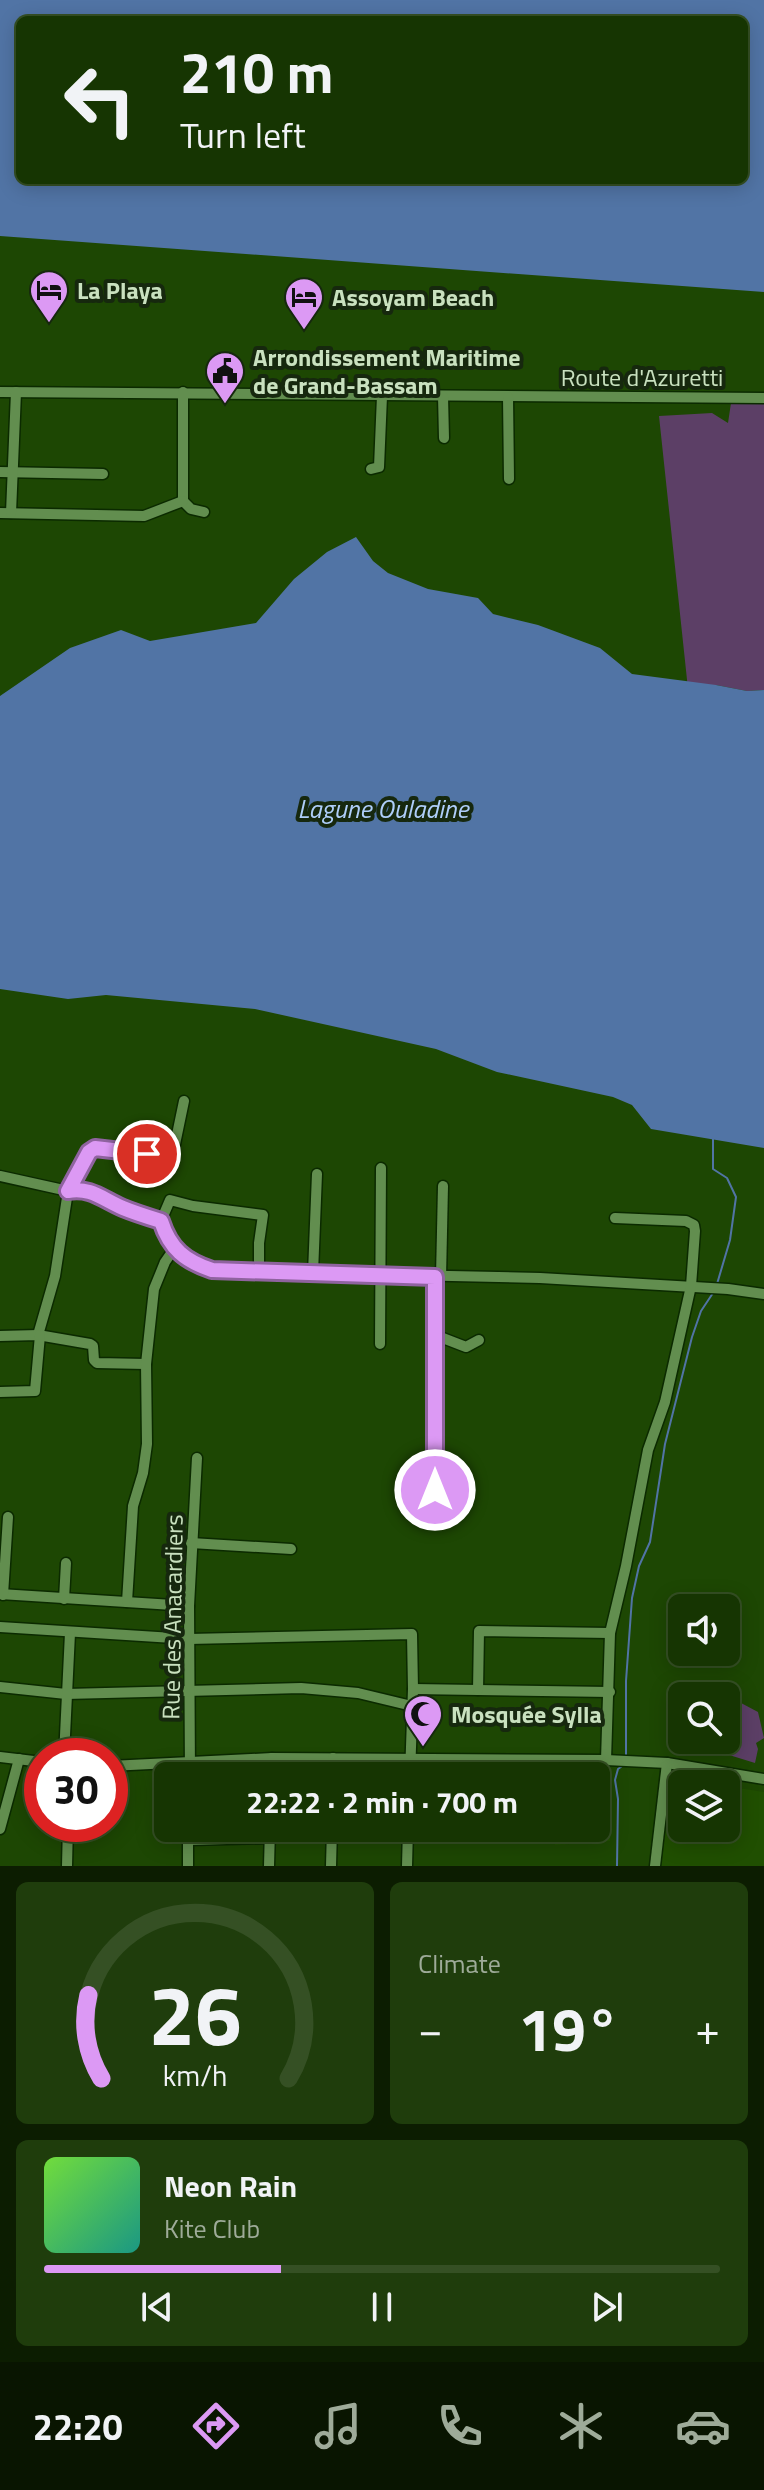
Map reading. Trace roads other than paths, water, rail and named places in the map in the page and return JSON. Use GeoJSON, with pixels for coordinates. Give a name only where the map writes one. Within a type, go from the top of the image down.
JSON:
{"type":"FeatureCollection","features":[{"type":"Feature","properties":{"kind":"street","name":"Route d'Azuretti"},"geometry":{"type":"LineString","coordinates":[[0,392],[764,398]]}},
{"type":"Feature","properties":{"kind":"street"},"geometry":{"type":"LineString","coordinates":[[16,392],[14,472],[6,513],[136,517],[157,513],[183,501]]}},
{"type":"Feature","properties":{"kind":"street"},"geometry":{"type":"LineString","coordinates":[[183,392],[183,501],[191,509],[204,512]]}},
{"type":"Feature","properties":{"kind":"street"},"geometry":{"type":"LineString","coordinates":[[371,469],[379,467],[382,396]]}},
{"type":"Feature","properties":{"kind":"street"},"geometry":{"type":"LineString","coordinates":[[443,396],[444,438]]}},
{"type":"Feature","properties":{"kind":"street"},"geometry":{"type":"LineString","coordinates":[[508,397],[509,479]]}},
{"type":"Feature","properties":{"kind":"street"},"geometry":{"type":"LineString","coordinates":[[0,472],[103,474]]}},
{"type":"Feature","properties":{"kind":"street"},"geometry":{"type":"LineString","coordinates":[[0,1392],[35,1391],[39,1335],[55,1276],[68,1191],[89,1152],[95,1148],[171,1155],[184,1101]]}},
{"type":"Feature","properties":{"kind":"street"},"geometry":{"type":"LineString","coordinates":[[380,1344],[381,1168]]}},
{"type":"Feature","properties":{"kind":"street"},"geometry":{"type":"LineString","coordinates":[[313,1273],[317,1174]]}},
{"type":"Feature","properties":{"kind":"street"},"geometry":{"type":"LineString","coordinates":[[0,1176],[68,1191],[82,1188],[161,1221],[174,1249],[194,1264],[212,1270],[540,1278],[691,1286],[764,1294]]}},
{"type":"Feature","properties":{"kind":"street"},"geometry":{"type":"LineString","coordinates":[[435,1490],[435,1335],[443,1186]]}},
{"type":"Feature","properties":{"kind":"street"},"geometry":{"type":"LineString","coordinates":[[161,1221],[170,1200],[263,1215],[259,1270]]}},
{"type":"Feature","properties":{"kind":"street"},"geometry":{"type":"LineString","coordinates":[[606,1760],[610,1633],[648,1450],[665,1402],[691,1286],[694,1225],[669,1218],[615,1218]]}},
{"type":"Feature","properties":{"kind":"street"},"geometry":{"type":"LineString","coordinates":[[127,1602],[133,1506],[143,1473],[147,1444],[146,1364],[154,1289],[174,1249]]}},
{"type":"Feature","properties":{"kind":"street"},"geometry":{"type":"LineString","coordinates":[[0,1336],[39,1335],[90,1344],[97,1363],[146,1364]]}},
{"type":"Feature","properties":{"kind":"street"},"geometry":{"type":"LineString","coordinates":[[435,1335],[466,1347],[479,1340]]}},
{"type":"Feature","properties":{"kind":"street","name":"Rue des Anacardiers"},"geometry":{"type":"LineString","coordinates":[[190,1762],[189,1606],[197,1458]]}},
{"type":"Feature","properties":{"kind":"street"},"geometry":{"type":"LineString","coordinates":[[8,1517],[2,1594],[189,1606]]}},
{"type":"Feature","properties":{"kind":"street"},"geometry":{"type":"LineString","coordinates":[[191,1543],[291,1549]]}},
{"type":"Feature","properties":{"kind":"street"},"geometry":{"type":"LineString","coordinates":[[64,1599],[66,1563]]}},
{"type":"Feature","properties":{"kind":"street"},"geometry":{"type":"LineString","coordinates":[[0,1627],[189,1639],[412,1634],[410,1762]]}},
{"type":"Feature","properties":{"kind":"street"},"geometry":{"type":"LineString","coordinates":[[478,1690],[478,1635],[483,1629],[610,1633]]}},
{"type":"Feature","properties":{"kind":"street"},"geometry":{"type":"LineString","coordinates":[[65,1738],[70,1633]]}},
{"type":"Feature","properties":{"kind":"street"},"geometry":{"type":"LineString","coordinates":[[0,1687],[66,1694],[301,1688],[358,1693],[412,1706]]}},
{"type":"Feature","properties":{"kind":"street"},"geometry":{"type":"LineString","coordinates":[[413,1689],[610,1692]]}},
{"type":"Feature","properties":{"kind":"street"},"geometry":{"type":"LineString","coordinates":[[0,1757],[24,1760]]}},
{"type":"Feature","properties":{"kind":"street"},"geometry":{"type":"LineString","coordinates":[[190,1762],[272,1758],[606,1760],[667,1763],[764,1779]]}},
{"type":"Feature","properties":{"kind":"street"},"geometry":{"type":"LineString","coordinates":[[1,1823],[19,1759]]}},
{"type":"Feature","properties":{"kind":"street"},"geometry":{"type":"LineString","coordinates":[[655,1866],[667,1763]]}},
{"type":"Feature","properties":{"kind":"street"},"geometry":{"type":"LineString","coordinates":[[128,1765],[154,1764]]}},
{"type":"Feature","properties":{"kind":"street"},"geometry":{"type":"LineString","coordinates":[[67,1866],[68,1842]]}},
{"type":"Feature","properties":{"kind":"street"},"geometry":{"type":"LineString","coordinates":[[188,1842],[188,1866]]}},
{"type":"Feature","properties":{"kind":"street"},"geometry":{"type":"LineString","coordinates":[[269,1866],[270,1842]]}},
{"type":"Feature","properties":{"kind":"street"},"geometry":{"type":"LineString","coordinates":[[331,1866],[332,1842]]}},
{"type":"Feature","properties":{"kind":"street"},"geometry":{"type":"LineString","coordinates":[[407,1866],[408,1842]]}},
{"type":"Feature","properties":{"kind":"water"},"geometry":{"type":"Polygon","coordinates":[[[0,0],[764,0],[764,292],[0,236],[0,0]]]}},
{"type":"Feature","properties":{"kind":"water","name":"Lagune Ouladine"},"geometry":{"type":"Polygon","coordinates":[[[356,537],[373,561],[388,573],[428,589],[478,598],[493,614],[538,625],[600,648],[632,674],[747,691],[764,690],[764,1148],[651,1129],[632,1105],[613,1097],[497,1072],[436,1049],[255,1009],[106,995],[68,999],[0,989],[0,696],[70,648],[121,630],[150,641],[256,623],[294,579],[327,552],[356,537]]]}},
{"type":"Feature","properties":{"kind":"waterway"},"geometry":{"type":"LineString","coordinates":[[713,1139],[713,1169],[727,1178],[736,1197],[730,1240],[717,1284]]}},
{"type":"Feature","properties":{"kind":"waterway"},"geometry":{"type":"LineString","coordinates":[[626,1758],[626,1681],[632,1598],[639,1566],[650,1542],[665,1444],[692,1337],[701,1311],[713,1293]]}},
{"type":"Feature","properties":{"kind":"waterway"},"geometry":{"type":"LineString","coordinates":[[617,1866],[618,1799],[615,1780],[618,1769],[625,1764]]}},
{"type":"Feature","properties":{"kind":"place","name":"La Playa"},"geometry":{"type":"Point","coordinates":[49,324]}},
{"type":"Feature","properties":{"kind":"place","name":"Assoyam Beach"},"geometry":{"type":"Point","coordinates":[304,331]}},
{"type":"Feature","properties":{"kind":"place","name":"Arrondissement Maritime de Grand-Bassam"},"geometry":{"type":"Point","coordinates":[225,405]}},
{"type":"Feature","properties":{"kind":"place","name":"Mosquée Sylla"},"geometry":{"type":"Point","coordinates":[423,1748]}}]}
